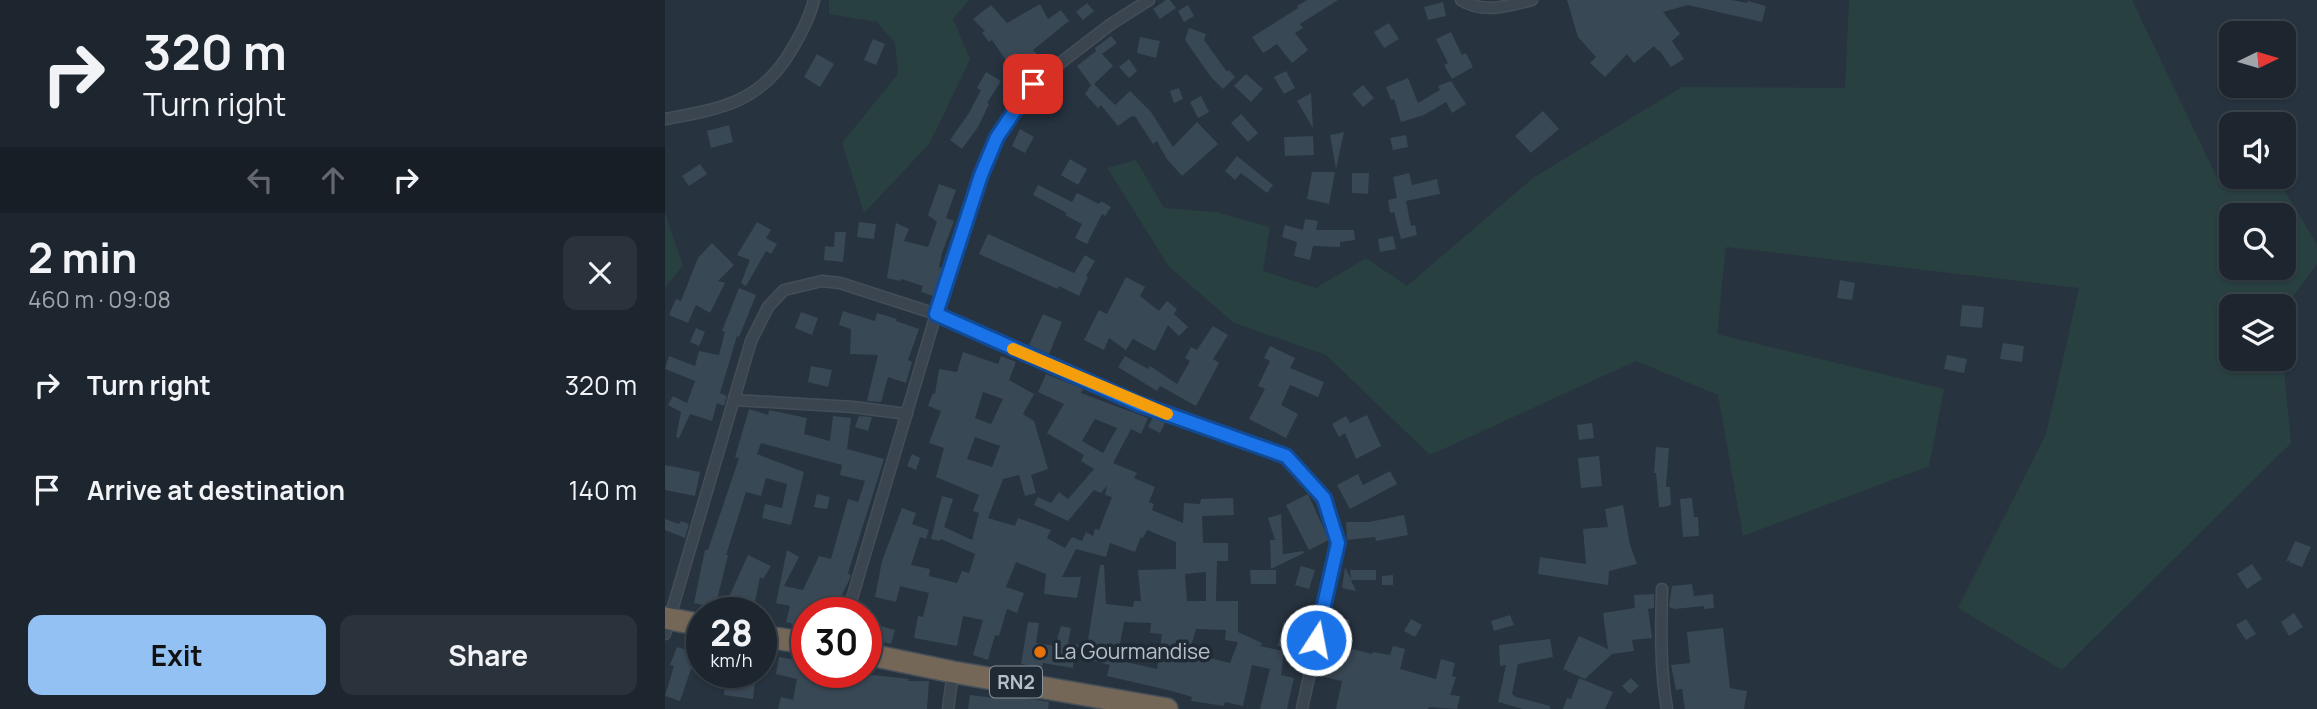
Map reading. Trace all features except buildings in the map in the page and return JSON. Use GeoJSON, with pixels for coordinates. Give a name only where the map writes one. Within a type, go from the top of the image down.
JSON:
{"type":"FeatureCollection","features":[{"type":"Feature","properties":{"kind":"highway"},"geometry":{"type":"LineString","coordinates":[[667,623],[686,624]]}},
{"type":"Feature","properties":{"kind":"highway","name":"RN2"},"geometry":{"type":"LineString","coordinates":[[882,657],[1167,709]]}},
{"type":"Feature","properties":{"kind":"street"},"geometry":{"type":"LineString","coordinates":[[665,119],[730,103],[749,96],[765,85],[776,75],[801,34],[814,0]]}},
{"type":"Feature","properties":{"kind":"street"},"geometry":{"type":"LineString","coordinates":[[852,597],[936,314],[981,175],[997,137],[1033,84],[1111,24],[1149,0]]}},
{"type":"Feature","properties":{"kind":"street"},"geometry":{"type":"LineString","coordinates":[[1461,0],[1470,6],[1481,8],[1505,7],[1532,0]]}},
{"type":"Feature","properties":{"kind":"street"},"geometry":{"type":"LineString","coordinates":[[667,623],[751,341],[768,307],[784,290],[821,281],[840,283],[936,314],[1139,404],[1286,456],[1324,498],[1338,543],[1302,709]]}},
{"type":"Feature","properties":{"kind":"street"},"geometry":{"type":"LineString","coordinates":[[735,400],[853,407],[907,414]]}},
{"type":"Feature","properties":{"kind":"street"},"geometry":{"type":"LineString","coordinates":[[1662,589],[1662,671],[1667,709]]}},
{"type":"Feature","properties":{"kind":"street"},"geometry":{"type":"LineString","coordinates":[[948,709],[953,672]]}},
{"type":"Feature","properties":{"kind":"green space"},"geometry":{"type":"Polygon","coordinates":[[[829,0],[969,0],[953,19],[970,59],[930,143],[864,213],[842,143],[898,74],[895,43],[877,22],[829,14],[829,0]]]}},
{"type":"Feature","properties":{"kind":"green space"},"geometry":{"type":"Polygon","coordinates":[[[1849,0],[2132,0],[2219,182],[2219,189],[2283,189],[2292,203],[2219,203],[2219,280],[2296,280],[2296,210],[2317,244],[2317,264],[2295,294],[2219,294],[2219,371],[2284,371],[2291,443],[2062,670],[1958,608],[2046,434],[2079,288],[1726,247],[1717,334],[1944,389],[1929,466],[1743,536],[1718,395],[1636,361],[1430,455],[1326,355],[1234,323],[1169,267],[1107,168],[1136,160],[1164,208],[1216,212],[1270,227],[1263,271],[1316,288],[1366,258],[1407,286],[1533,178],[1682,87],[1845,88],[1849,0]]]}},
{"type":"Feature","properties":{"kind":"green space"},"geometry":{"type":"Polygon","coordinates":[[[665,213],[683,266],[665,287],[665,213]]]}},
{"type":"Feature","properties":{"kind":"slow traffic"},"geometry":{"type":"LineString","coordinates":[[1013,349],[1167,414]]}},
{"type":"Feature","properties":{"kind":"place","name":"La Gourmandise"},"geometry":{"type":"Point","coordinates":[1040,652]}},
{"type":"Feature","properties":{"kind":"route"},"geometry":{"type":"LineString","coordinates":[[1033,84],[997,137],[981,175],[936,314],[1139,404],[1286,456],[1324,498],[1338,543],[1316,640]]}}]}
